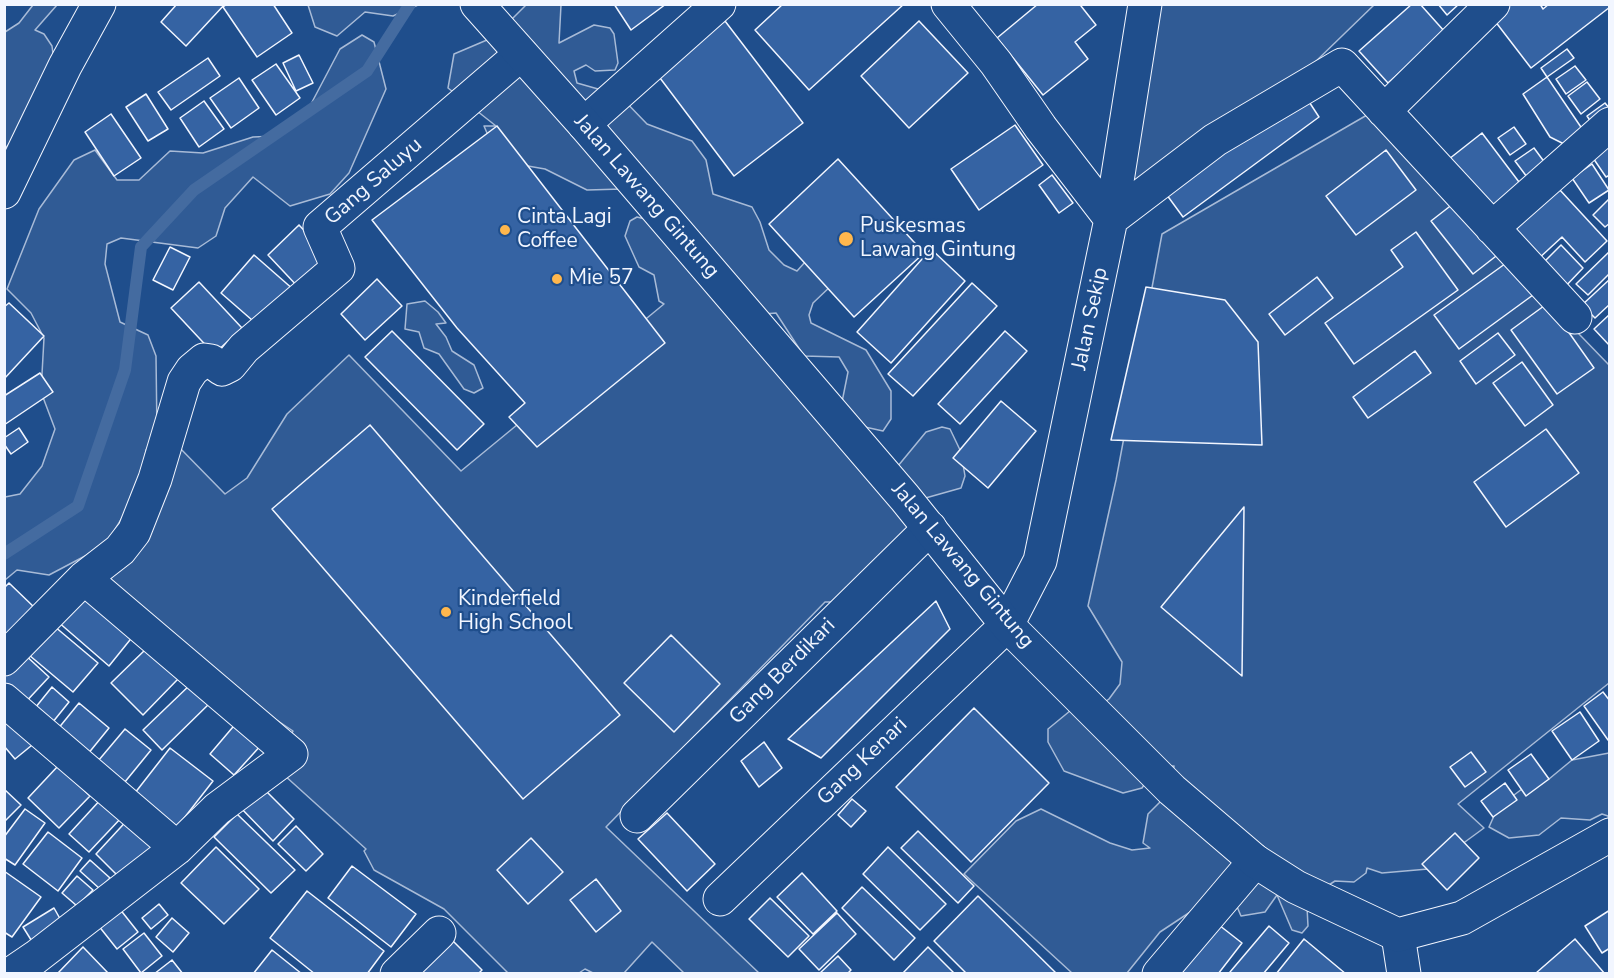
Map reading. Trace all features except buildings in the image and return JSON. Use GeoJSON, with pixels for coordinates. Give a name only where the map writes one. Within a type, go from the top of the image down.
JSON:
{"type":"FeatureCollection","features":[{"type":"Feature","properties":{"kind":"street"},"geometry":{"type":"LineString","coordinates":[[4,192],[65,66],[99,4]]}},
{"type":"Feature","properties":{"kind":"street","name":"Jalan Lawang Gintung"},"geometry":{"type":"LineString","coordinates":[[477,4],[584,124],[930,528],[1007,625],[1172,790],[1255,861],[1296,887],[1398,936]]}},
{"type":"Feature","properties":{"kind":"street"},"geometry":{"type":"LineString","coordinates":[[584,124],[719,4]]}},
{"type":"Feature","properties":{"kind":"street"},"geometry":{"type":"LineString","coordinates":[[948,4],[996,63],[1041,128],[1111,219],[1215,140],[1342,65],[1575,317]]}},
{"type":"Feature","properties":{"kind":"street","name":"Jalan Sekip"},"geometry":{"type":"LineString","coordinates":[[1007,625],[1040,561],[1111,219],[1145,4]]}},
{"type":"Feature","properties":{"kind":"street"},"geometry":{"type":"LineString","coordinates":[[1384,111],[1493,4]]}},
{"type":"Feature","properties":{"kind":"street","name":"Gang Saluyu"},"geometry":{"type":"LineString","coordinates":[[84,579],[120,550],[134,532],[155,478],[184,382],[192,370],[204,360],[211,361],[222,369],[230,365],[244,348],[338,268],[320,228],[521,54]]}},
{"type":"Feature","properties":{"kind":"street"},"geometry":{"type":"LineString","coordinates":[[1492,228],[1610,124]]}},
{"type":"Feature","properties":{"kind":"street","name":"Gang Berdikari"},"geometry":{"type":"LineString","coordinates":[[637,816],[930,528]]}},
{"type":"Feature","properties":{"kind":"street"},"geometry":{"type":"LineString","coordinates":[[4,659],[84,579],[291,754],[217,809],[177,848],[92,915],[11,974]]}},
{"type":"Feature","properties":{"kind":"street","name":"Gang Kenari"},"geometry":{"type":"LineString","coordinates":[[720,898],[1007,625]]}},
{"type":"Feature","properties":{"kind":"street"},"geometry":{"type":"LineString","coordinates":[[4,700],[177,848]]}},
{"type":"Feature","properties":{"kind":"street"},"geometry":{"type":"LineString","coordinates":[[1404,974],[1398,936],[1462,918],[1610,835]]}},
{"type":"Feature","properties":{"kind":"street"},"geometry":{"type":"LineString","coordinates":[[1159,974],[1255,861]]}},
{"type":"Feature","properties":{"kind":"street"},"geometry":{"type":"LineString","coordinates":[[397,974],[439,933]]}},
{"type":"Feature","properties":{"kind":"shaded area"},"geometry":{"type":"Polygon","coordinates":[[[308,4],[418,5],[393,16],[365,12],[337,36],[315,27],[308,4]]]}},
{"type":"Feature","properties":{"kind":"shaded area"},"geometry":{"type":"Polygon","coordinates":[[[33,5],[57,5],[35,30],[44,34],[52,46],[55,69],[26,129],[5,148],[5,32],[19,23],[33,5]]]}},
{"type":"Feature","properties":{"kind":"shaded area"},"geometry":{"type":"Polygon","coordinates":[[[526,5],[561,5],[559,43],[594,25],[610,28],[614,34],[618,63],[615,70],[595,71],[586,65],[574,71],[577,83],[619,95],[647,124],[692,141],[706,160],[713,194],[752,207],[760,222],[769,250],[784,265],[797,271],[815,251],[832,244],[834,283],[813,303],[809,315],[811,323],[866,350],[891,391],[891,419],[883,431],[847,423],[841,407],[848,372],[839,357],[804,356],[776,313],[764,314],[750,324],[880,479],[893,472],[926,432],[942,427],[950,429],[961,452],[965,476],[961,488],[922,499],[916,510],[924,529],[882,553],[865,593],[843,602],[825,602],[606,827],[759,973],[684,973],[652,942],[624,973],[593,973],[585,969],[579,973],[508,973],[444,909],[374,870],[364,851],[366,849],[273,765],[293,731],[152,637],[99,577],[143,531],[174,442],[225,494],[247,478],[287,414],[349,355],[461,471],[664,304],[659,301],[654,275],[639,267],[625,236],[630,221],[637,217],[661,223],[674,215],[674,206],[658,188],[587,190],[545,169],[499,161],[484,126],[496,126],[448,88],[454,54],[494,37],[526,5]]]}},
{"type":"Feature","properties":{"kind":"shaded area"},"geometry":{"type":"Polygon","coordinates":[[[1148,5],[1374,5],[1311,66],[1131,187],[1148,5]]]}},
{"type":"Feature","properties":{"kind":"shaded area"},"geometry":{"type":"Polygon","coordinates":[[[362,35],[374,42],[386,89],[349,173],[330,194],[290,206],[253,177],[225,208],[216,236],[198,248],[121,238],[107,244],[105,264],[120,322],[148,335],[156,356],[157,433],[146,450],[140,489],[109,539],[85,556],[49,575],[17,570],[5,580],[5,497],[20,494],[42,466],[55,429],[41,392],[44,338],[31,313],[7,289],[39,209],[74,160],[95,150],[117,180],[139,180],[170,151],[203,153],[253,137],[277,136],[311,104],[340,49],[362,35]]]}},
{"type":"Feature","properties":{"kind":"shaded area"},"geometry":{"type":"Polygon","coordinates":[[[1367,115],[1609,365],[1609,683],[1458,804],[1484,828],[1428,869],[1382,873],[1367,868],[1366,873],[1354,882],[1335,881],[1318,892],[1307,907],[1308,926],[1302,933],[1292,930],[1277,895],[1265,912],[1241,916],[1232,895],[1222,891],[1160,932],[1127,973],[1072,973],[964,874],[1016,821],[1041,809],[1110,843],[1132,850],[1150,848],[1143,843],[1148,814],[1172,790],[1174,766],[1155,767],[1142,788],[1123,793],[1064,771],[1048,742],[1048,729],[1076,706],[1099,706],[1109,699],[1120,684],[1122,662],[1088,606],[1116,480],[1162,234],[1367,115]]]}},
{"type":"Feature","properties":{"kind":"shaded area"},"geometry":{"type":"Polygon","coordinates":[[[425,301],[438,312],[446,323],[436,324],[446,337],[452,351],[474,365],[483,388],[474,393],[464,389],[439,354],[424,348],[419,332],[405,329],[407,304],[425,301]]]}},
{"type":"Feature","properties":{"kind":"shaded area"},"geometry":{"type":"Polygon","coordinates":[[[1609,753],[1609,820],[1608,816],[1602,814],[1590,820],[1561,818],[1539,835],[1509,838],[1489,827],[1498,807],[1522,789],[1549,779],[1572,760],[1609,753]]]}},
{"type":"Feature","properties":{"kind":"waterway"},"geometry":{"type":"LineString","coordinates":[[4,554],[78,506],[125,370],[141,247],[194,190],[367,71],[410,4]]}},
{"type":"Feature","properties":{"kind":"place","name":"Cinta Lagi Coffee"},"geometry":{"type":"Point","coordinates":[505,230]}},
{"type":"Feature","properties":{"kind":"place","name":"Puskesmas Lawang Gintung"},"geometry":{"type":"Point","coordinates":[846,239]}},
{"type":"Feature","properties":{"kind":"place","name":"Mie 57"},"geometry":{"type":"Point","coordinates":[557,279]}},
{"type":"Feature","properties":{"kind":"place","name":"Kinderfield High School"},"geometry":{"type":"Point","coordinates":[446,612]}}]}
